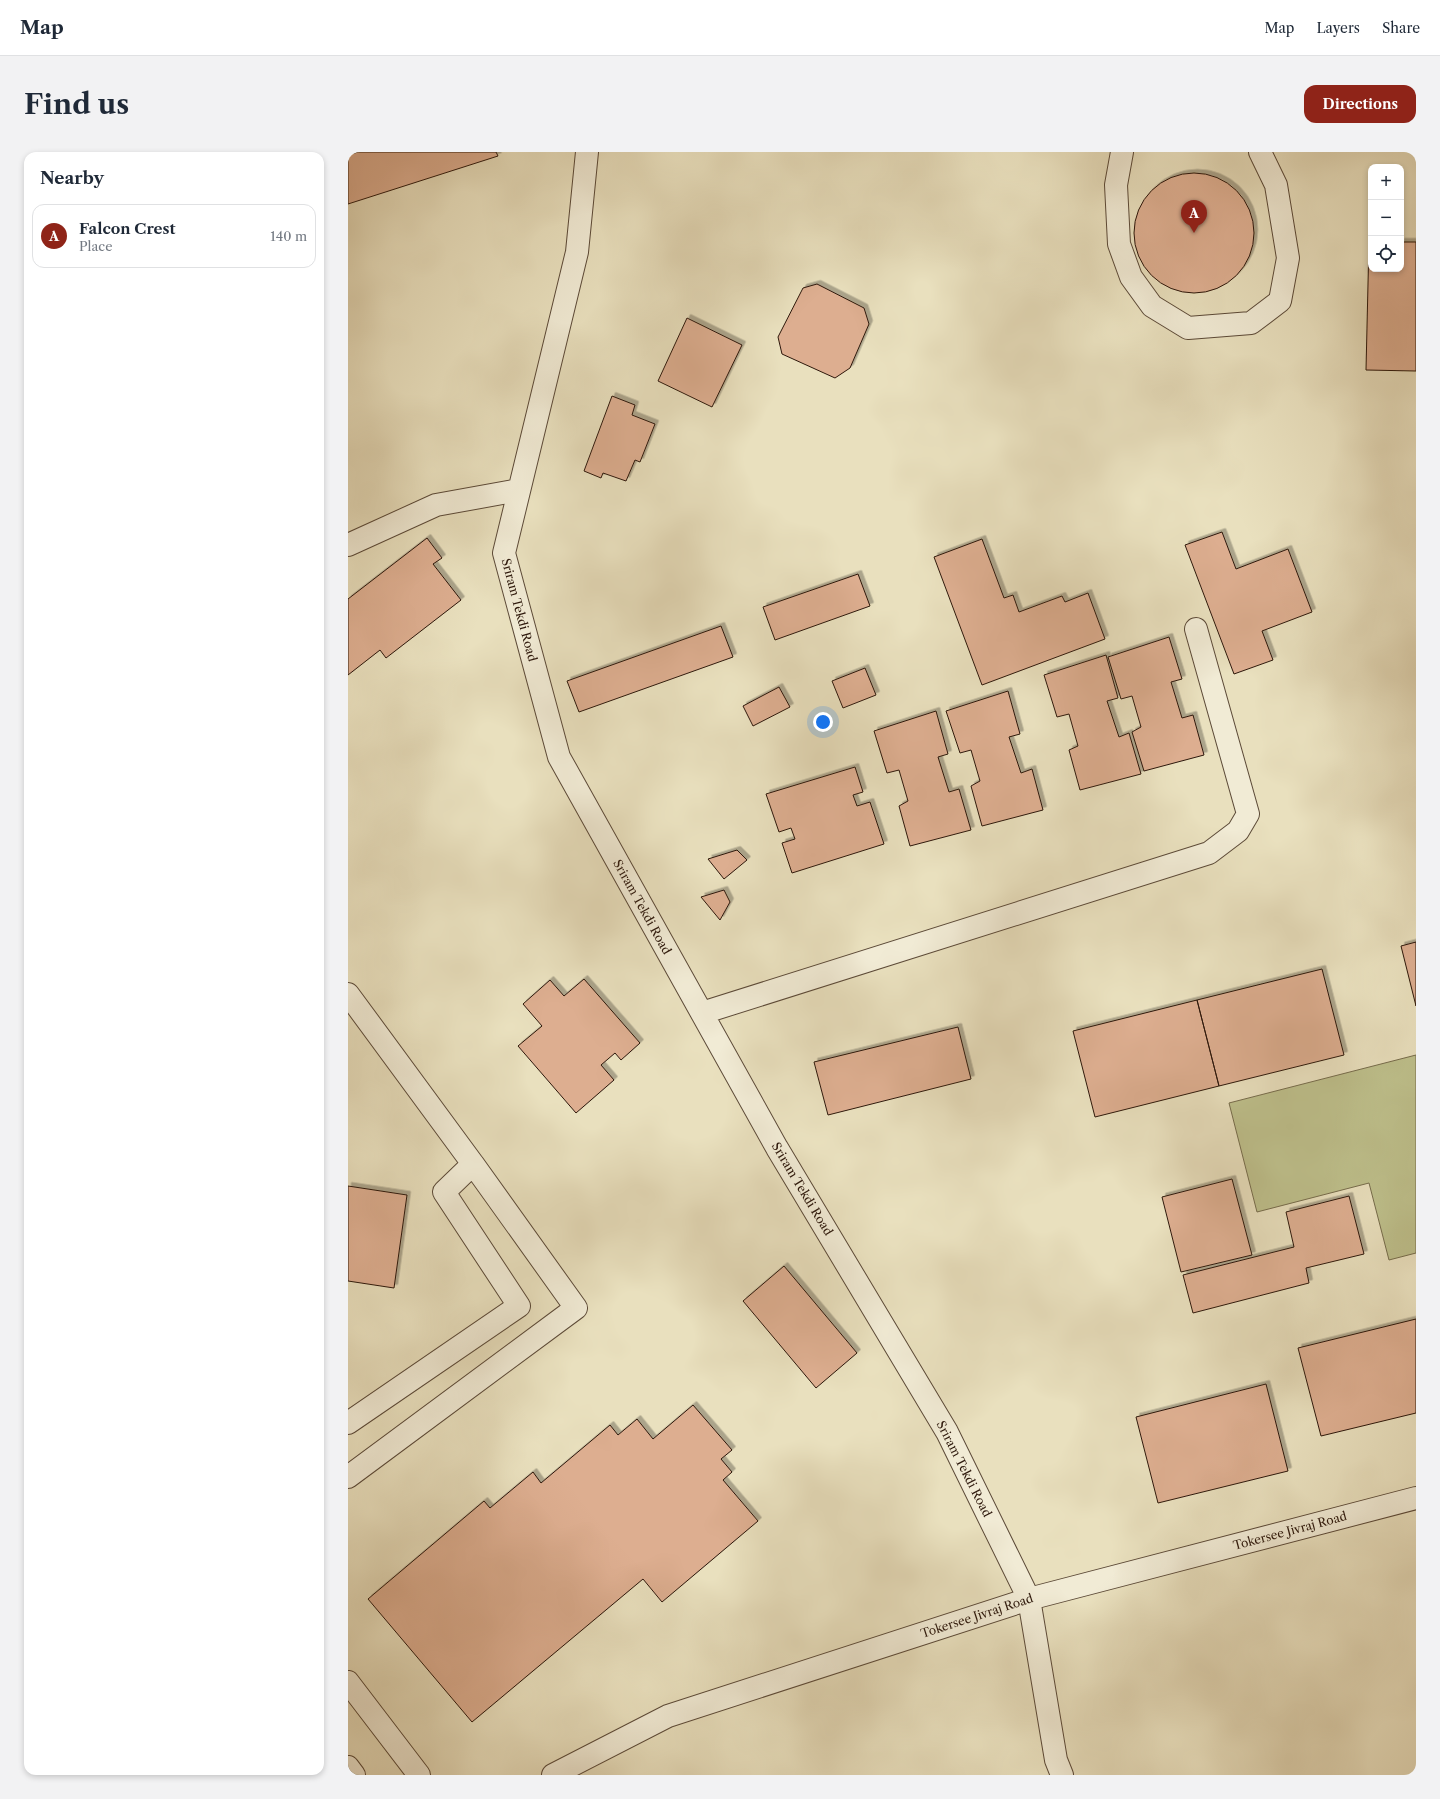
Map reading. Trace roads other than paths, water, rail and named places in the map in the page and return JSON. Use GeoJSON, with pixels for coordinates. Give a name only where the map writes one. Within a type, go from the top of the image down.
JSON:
{"type":"FeatureCollection","features":[{"type":"Feature","properties":{"kind":"street","name":"Sriram Tekdi Road"},"geometry":{"type":"LineString","coordinates":[[587,152],[577,252],[504,553],[558,757],[777,1148],[947,1432],[1029,1598],[1056,1760],[1062,1775]]}},
{"type":"Feature","properties":{"kind":"street"},"geometry":{"type":"LineString","coordinates":[[1122,152],[1116,185],[1120,244],[1131,277],[1152,306],[1188,328],[1251,322],[1280,301],[1288,258],[1276,185],[1260,152]]}},
{"type":"Feature","properties":{"kind":"street"},"geometry":{"type":"LineString","coordinates":[[348,545],[436,505],[519,490]]}},
{"type":"Feature","properties":{"kind":"street"},"geometry":{"type":"LineString","coordinates":[[702,1013],[1209,853],[1238,831],[1248,814],[1196,629]]}},
{"type":"Feature","properties":{"kind":"street"},"geometry":{"type":"LineString","coordinates":[[348,994],[473,1164],[576,1308],[348,1477]]}},
{"type":"Feature","properties":{"kind":"street"},"geometry":{"type":"LineString","coordinates":[[348,1423],[519,1306],[444,1192],[473,1164]]}},
{"type":"Feature","properties":{"kind":"street","name":"Tokersee Jivraj Road"},"geometry":{"type":"LineString","coordinates":[[553,1775],[668,1716],[1029,1598],[1416,1498]]}},
{"type":"Feature","properties":{"kind":"street"},"geometry":{"type":"LineString","coordinates":[[348,1682],[419,1775]]}},
{"type":"Feature","properties":{"kind":"street"},"geometry":{"type":"LineString","coordinates":[[348,1767],[354,1775]]}},
{"type":"Feature","properties":{"kind":"place","name":"Falcon Crest"},"geometry":{"type":"Point","coordinates":[1194,233]}}]}
